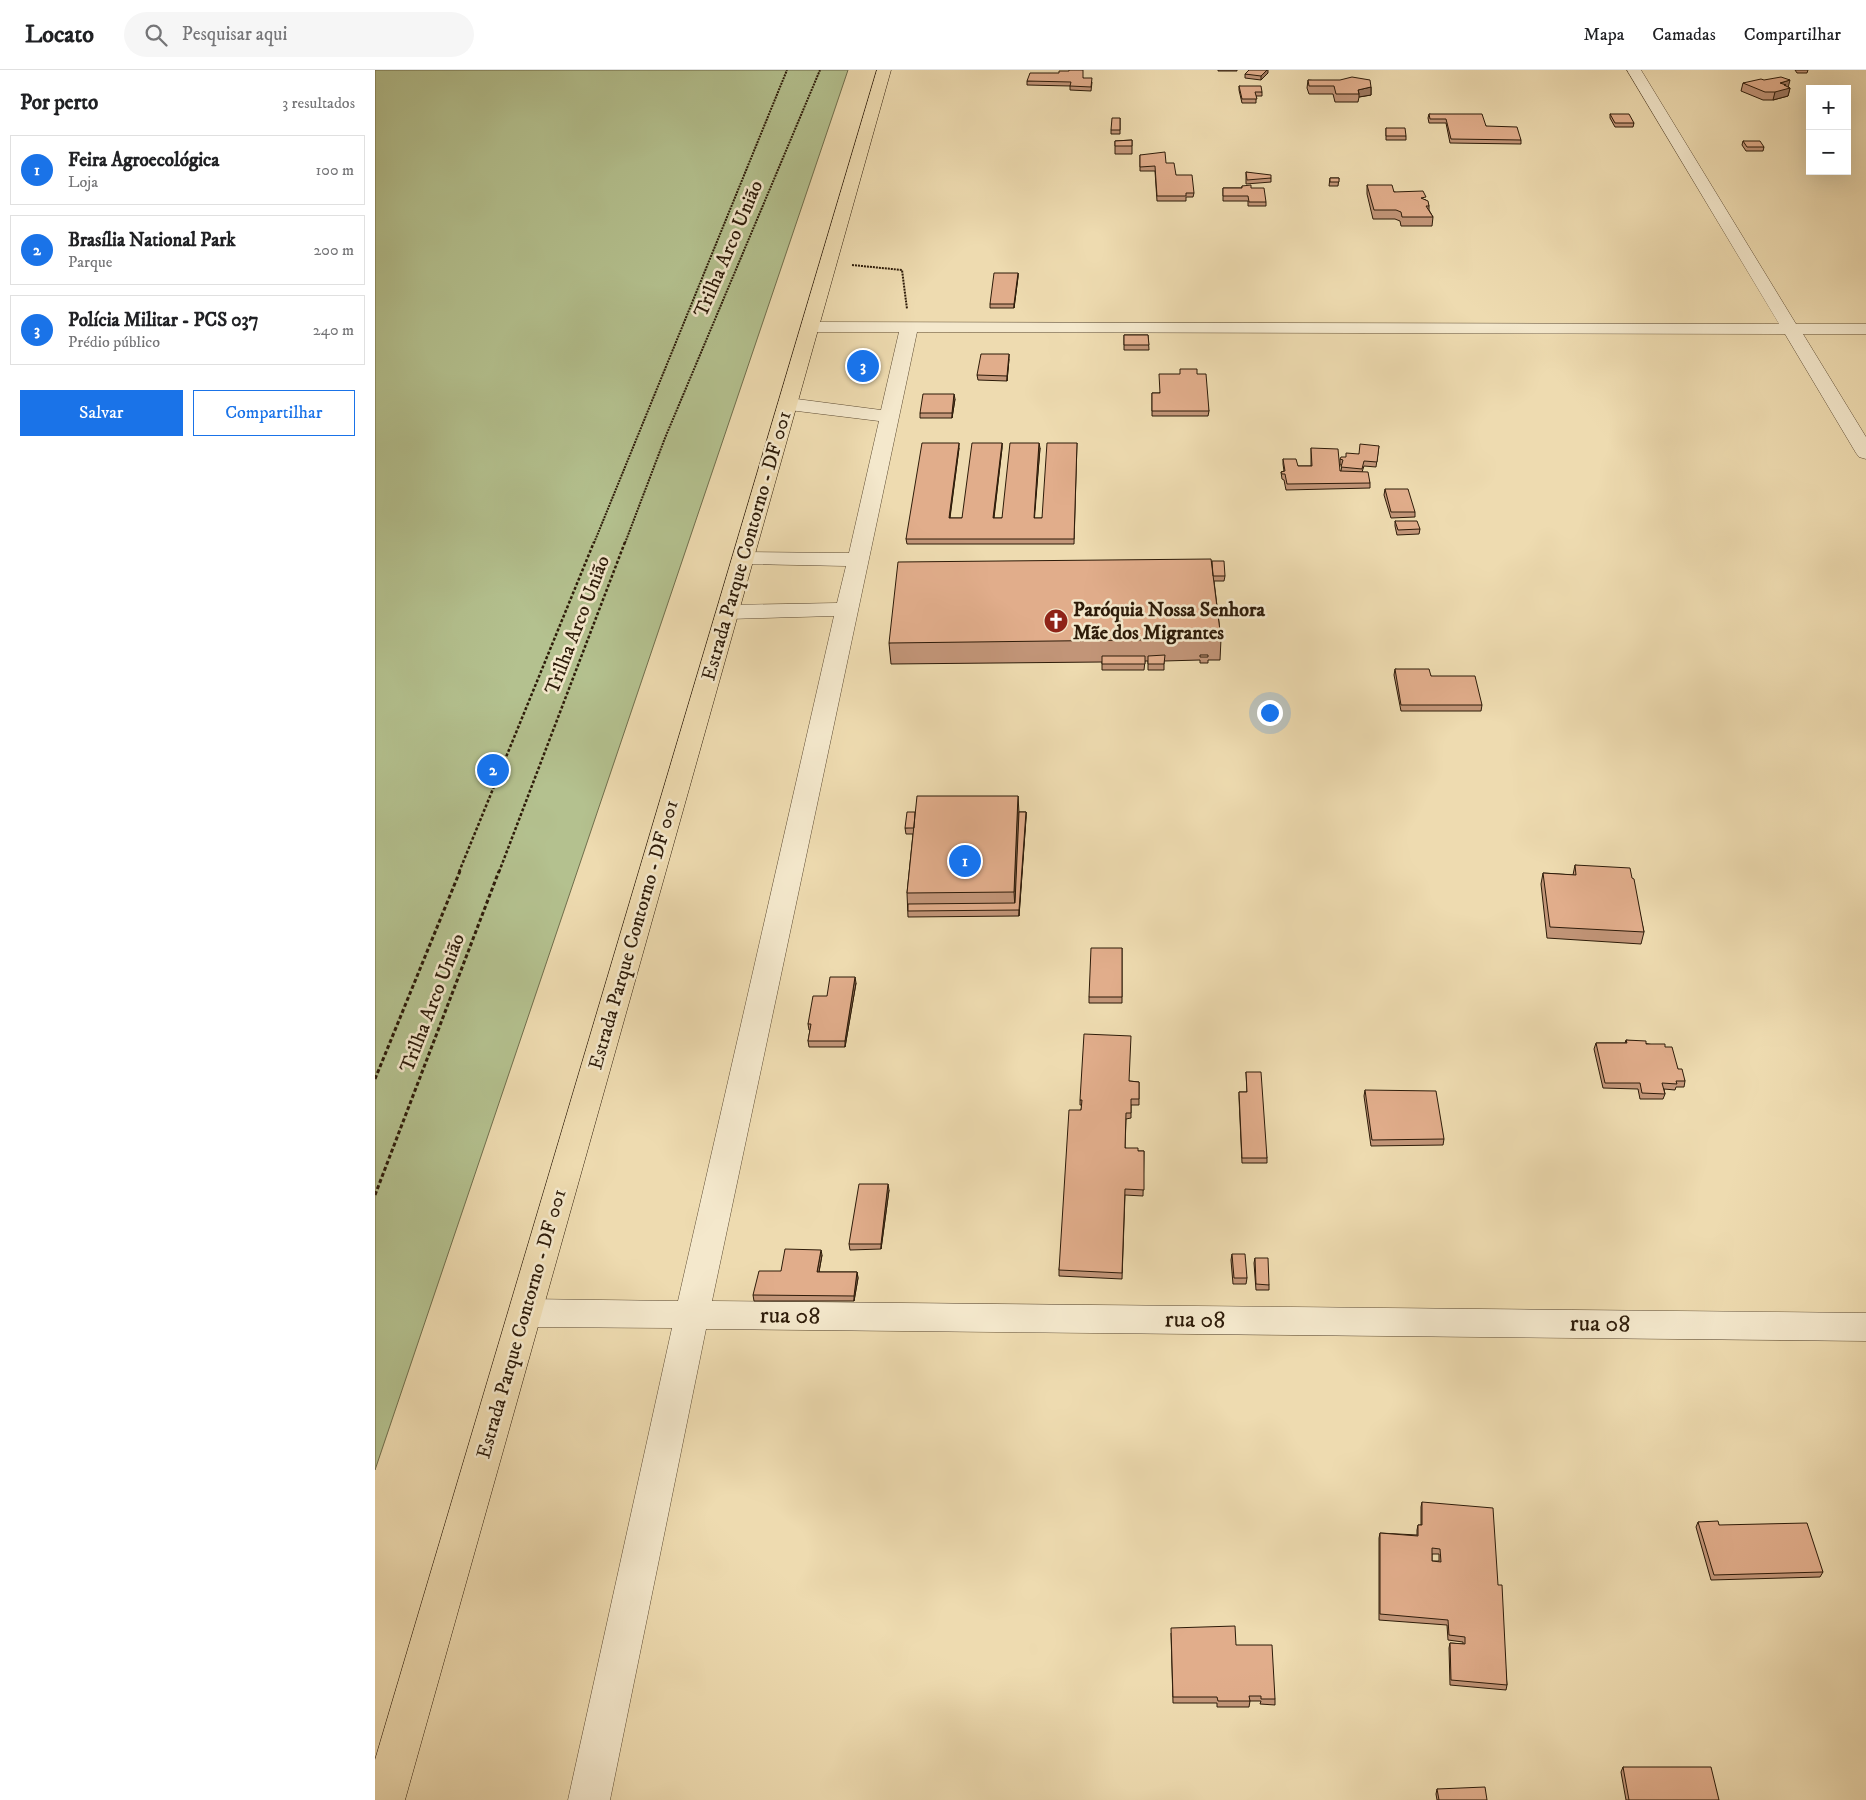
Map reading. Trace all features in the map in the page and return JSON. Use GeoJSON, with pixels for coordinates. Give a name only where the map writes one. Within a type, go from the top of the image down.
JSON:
{"type":"FeatureCollection","features":[{"type":"Feature","properties":{"kind":"main road","name":"Estrada Parque Contorno - DF 001"},"geometry":{"type":"LineString","coordinates":[[384,1800],[884,70]]}},
{"type":"Feature","properties":{"kind":"street"},"geometry":{"type":"LineString","coordinates":[[1634,70],[1866,453]]}},
{"type":"Feature","properties":{"kind":"street"},"geometry":{"type":"LineString","coordinates":[[811,327],[1866,329]]}},
{"type":"Feature","properties":{"kind":"street"},"geometry":{"type":"LineString","coordinates":[[589,1800],[692,1315],[909,327]]}},
{"type":"Feature","properties":{"kind":"street"},"geometry":{"type":"LineString","coordinates":[[789,404],[889,417]]}},
{"type":"Feature","properties":{"kind":"street"},"geometry":{"type":"LineString","coordinates":[[744,558],[858,560]]}},
{"type":"Feature","properties":{"kind":"street"},"geometry":{"type":"LineString","coordinates":[[728,612],[847,609]]}},
{"type":"Feature","properties":{"kind":"street","name":"rua 08"},"geometry":{"type":"LineString","coordinates":[[525,1313],[1866,1327]]}},
{"type":"Feature","properties":{"kind":"path"},"geometry":{"type":"LineString","coordinates":[[375,1079],[787,70]]}},
{"type":"Feature","properties":{"kind":"path","name":"Trilha Arco União"},"geometry":{"type":"LineString","coordinates":[[375,1195],[665,438],[820,70]]}},
{"type":"Feature","properties":{"kind":"path"},"geometry":{"type":"LineString","coordinates":[[829,262],[902,270],[909,327]]}},
{"type":"Feature","properties":{"kind":"green space"},"geometry":{"type":"Polygon","coordinates":[[[375,70],[848,70],[375,1470],[375,70]]]}},
{"type":"Feature","properties":{"kind":"building"},"geometry":{"type":"Polygon","coordinates":[[[1083,70],[1083,78],[1092,78],[1091,87],[1070,86],[1071,82],[1027,81],[1030,73],[1059,73],[1059,71],[1083,70]]]}},
{"type":"Feature","properties":{"kind":"building"},"geometry":{"type":"Polygon","coordinates":[[[1249,70],[1267,70],[1261,76],[1245,74],[1249,70]]]}},
{"type":"Feature","properties":{"kind":"building"},"geometry":{"type":"Polygon","coordinates":[[[1352,77],[1370,80],[1371,87],[1358,90],[1359,94],[1336,94],[1334,86],[1309,86],[1308,80],[1340,80],[1352,77]]]}},
{"type":"Feature","properties":{"kind":"building"},"geometry":{"type":"Polygon","coordinates":[[[1781,77],[1790,80],[1780,83],[1790,88],[1775,92],[1765,92],[1743,83],[1761,79],[1781,77]]]}},
{"type":"Feature","properties":{"kind":"building"},"geometry":{"type":"Polygon","coordinates":[[[1239,86],[1261,86],[1262,92],[1255,92],[1257,99],[1242,99],[1239,86]]]}},
{"type":"Feature","properties":{"kind":"building"},"geometry":{"type":"Polygon","coordinates":[[[1429,114],[1482,114],[1486,126],[1517,127],[1521,140],[1451,139],[1446,119],[1430,119],[1429,114]]]}},
{"type":"Feature","properties":{"kind":"building"},"geometry":{"type":"Polygon","coordinates":[[[1610,114],[1629,114],[1634,123],[1615,123],[1610,114]]]}},
{"type":"Feature","properties":{"kind":"building"},"geometry":{"type":"Polygon","coordinates":[[[1112,118],[1120,118],[1120,130],[1111,130],[1112,118]]]}},
{"type":"Feature","properties":{"kind":"building"},"geometry":{"type":"Polygon","coordinates":[[[1386,128],[1405,128],[1406,136],[1386,136],[1386,128]]]}},
{"type":"Feature","properties":{"kind":"building"},"geometry":{"type":"Polygon","coordinates":[[[1132,140],[1132,146],[1115,146],[1115,141],[1132,140]]]}},
{"type":"Feature","properties":{"kind":"building"},"geometry":{"type":"Polygon","coordinates":[[[1743,141],[1760,141],[1764,147],[1747,147],[1743,141]]]}},
{"type":"Feature","properties":{"kind":"building"},"geometry":{"type":"Polygon","coordinates":[[[1165,152],[1166,163],[1174,163],[1176,175],[1192,175],[1194,193],[1186,193],[1186,196],[1157,196],[1155,166],[1140,167],[1140,155],[1165,152]]]}},
{"type":"Feature","properties":{"kind":"building"},"geometry":{"type":"Polygon","coordinates":[[[1246,172],[1271,175],[1271,178],[1247,180],[1246,172]]]}},
{"type":"Feature","properties":{"kind":"building"},"geometry":{"type":"Polygon","coordinates":[[[1330,178],[1339,178],[1339,182],[1330,182],[1330,178]]]}},
{"type":"Feature","properties":{"kind":"building"},"geometry":{"type":"Polygon","coordinates":[[[1251,185],[1251,188],[1264,188],[1266,202],[1249,202],[1248,196],[1223,196],[1223,188],[1242,188],[1242,186],[1251,185]]]}},
{"type":"Feature","properties":{"kind":"building"},"geometry":{"type":"Polygon","coordinates":[[[1367,185],[1392,185],[1394,192],[1423,191],[1426,197],[1421,198],[1428,201],[1429,206],[1426,206],[1433,217],[1402,217],[1401,212],[1396,210],[1374,210],[1367,185]]]}},
{"type":"Feature","properties":{"kind":"building"},"geometry":{"type":"Polygon","coordinates":[[[994,273],[1018,273],[1014,304],[990,304],[994,273]]]}},
{"type":"Feature","properties":{"kind":"building"},"geometry":{"type":"Polygon","coordinates":[[[1124,335],[1148,335],[1149,345],[1124,345],[1124,335]]]}},
{"type":"Feature","properties":{"kind":"building"},"geometry":{"type":"Polygon","coordinates":[[[981,354],[1009,354],[1007,376],[977,375],[981,354]]]}},
{"type":"Feature","properties":{"kind":"building"},"geometry":{"type":"Polygon","coordinates":[[[849,358],[867,359],[866,365],[847,365],[849,358]]]}},
{"type":"Feature","properties":{"kind":"building"},"geometry":{"type":"Polygon","coordinates":[[[1180,369],[1197,369],[1197,374],[1206,374],[1209,411],[1152,411],[1152,393],[1160,393],[1159,374],[1180,374],[1180,369]]]}},
{"type":"Feature","properties":{"kind":"building"},"geometry":{"type":"Polygon","coordinates":[[[923,394],[954,394],[952,413],[920,413],[923,394]]]}},
{"type":"Feature","properties":{"kind":"building"},"geometry":{"type":"Polygon","coordinates":[[[922,443],[959,443],[949,518],[962,518],[972,443],[1002,443],[993,518],[1002,518],[1010,443],[1039,443],[1034,518],[1042,518],[1047,443],[1077,443],[1074,539],[906,539],[922,443]]]}},
{"type":"Feature","properties":{"kind":"building"},"geometry":{"type":"Polygon","coordinates":[[[1360,444],[1379,446],[1377,462],[1364,461],[1362,469],[1341,467],[1343,460],[1340,459],[1341,457],[1346,457],[1346,453],[1359,454],[1360,444]]]}},
{"type":"Feature","properties":{"kind":"building"},"geometry":{"type":"Polygon","coordinates":[[[1311,448],[1338,449],[1340,471],[1368,472],[1370,483],[1287,484],[1285,474],[1281,472],[1285,471],[1283,459],[1296,459],[1298,466],[1312,466],[1311,448]]]}},
{"type":"Feature","properties":{"kind":"building"},"geometry":{"type":"Polygon","coordinates":[[[1385,489],[1408,489],[1415,512],[1391,512],[1385,489]]]}},
{"type":"Feature","properties":{"kind":"building"},"geometry":{"type":"Polygon","coordinates":[[[1395,521],[1417,521],[1420,529],[1398,530],[1395,521]]]}},
{"type":"Feature","properties":{"kind":"building","name":"Paróquia Nossa Senhora Mãe dos Migrantes"},"geometry":{"type":"Polygon","coordinates":[[[1211,559],[1221,639],[889,643],[898,562],[1211,559]]]}},
{"type":"Feature","properties":{"kind":"building"},"geometry":{"type":"Polygon","coordinates":[[[1212,561],[1224,561],[1225,576],[1213,576],[1212,561]]]}},
{"type":"Feature","properties":{"kind":"building"},"geometry":{"type":"Polygon","coordinates":[[[1165,655],[1164,664],[1148,664],[1148,656],[1165,655]]]}},
{"type":"Feature","properties":{"kind":"building"},"geometry":{"type":"Polygon","coordinates":[[[1200,655],[1208,655],[1208,657],[1200,657],[1200,655]]]}},
{"type":"Feature","properties":{"kind":"building"},"geometry":{"type":"Polygon","coordinates":[[[1102,656],[1145,656],[1145,664],[1102,664],[1102,656]]]}},
{"type":"Feature","properties":{"kind":"building"},"geometry":{"type":"Polygon","coordinates":[[[1395,669],[1429,669],[1431,676],[1475,676],[1482,705],[1401,705],[1395,669]]]}},
{"type":"Feature","properties":{"kind":"building"},"geometry":{"type":"Polygon","coordinates":[[[917,796],[1018,796],[1014,892],[907,893],[917,796]]]}},
{"type":"Feature","properties":{"kind":"building"},"geometry":{"type":"Polygon","coordinates":[[[907,812],[915,812],[914,828],[905,828],[907,812]]]}},
{"type":"Feature","properties":{"kind":"building"},"geometry":{"type":"Polygon","coordinates":[[[1019,812],[1026,812],[1019,910],[908,911],[908,904],[1015,903],[1019,812]]]}},
{"type":"Feature","properties":{"kind":"building"},"geometry":{"type":"Polygon","coordinates":[[[1575,865],[1630,868],[1632,878],[1634,879],[1644,932],[1550,927],[1543,873],[1576,875],[1575,865]]]}},
{"type":"Feature","properties":{"kind":"building"},"geometry":{"type":"Polygon","coordinates":[[[1091,948],[1122,948],[1122,997],[1089,997],[1091,948]]]}},
{"type":"Feature","properties":{"kind":"building"},"geometry":{"type":"Polygon","coordinates":[[[830,977],[855,977],[845,1041],[808,1041],[811,1024],[808,1024],[813,996],[827,996],[830,977]]]}},
{"type":"Feature","properties":{"kind":"building"},"geometry":{"type":"Polygon","coordinates":[[[1084,1034],[1131,1036],[1129,1081],[1139,1082],[1139,1099],[1131,1099],[1131,1113],[1126,1113],[1125,1148],[1138,1148],[1138,1151],[1144,1151],[1144,1190],[1125,1189],[1122,1273],[1059,1270],[1069,1110],[1081,1110],[1084,1034]]]}},
{"type":"Feature","properties":{"kind":"building"},"geometry":{"type":"Polygon","coordinates":[[[1626,1040],[1646,1041],[1646,1044],[1665,1044],[1665,1047],[1672,1047],[1678,1069],[1682,1069],[1685,1081],[1676,1081],[1677,1084],[1662,1083],[1665,1094],[1642,1093],[1640,1083],[1605,1083],[1596,1043],[1627,1043],[1626,1040]]]}},
{"type":"Feature","properties":{"kind":"building"},"geometry":{"type":"Polygon","coordinates":[[[1246,1072],[1261,1072],[1267,1158],[1242,1158],[1239,1092],[1247,1092],[1246,1072]]]}},
{"type":"Feature","properties":{"kind":"building"},"geometry":{"type":"Polygon","coordinates":[[[1365,1090],[1436,1091],[1444,1139],[1372,1140],[1365,1090]]]}},
{"type":"Feature","properties":{"kind":"building"},"geometry":{"type":"Polygon","coordinates":[[[859,1184],[888,1184],[881,1244],[849,1244],[859,1184]]]}},
{"type":"Feature","properties":{"kind":"building"},"geometry":{"type":"Polygon","coordinates":[[[785,1249],[821,1250],[817,1272],[857,1272],[854,1296],[753,1295],[759,1271],[781,1271],[785,1249]]]}},
{"type":"Feature","properties":{"kind":"building"},"geometry":{"type":"Polygon","coordinates":[[[1232,1254],[1245,1254],[1247,1278],[1234,1278],[1232,1254]]]}},
{"type":"Feature","properties":{"kind":"building"},"geometry":{"type":"Polygon","coordinates":[[[1255,1258],[1268,1258],[1269,1285],[1256,1284],[1255,1258]]]}},
{"type":"Feature","properties":{"kind":"building"},"geometry":{"type":"Polygon","coordinates":[[[1422,1502],[1493,1508],[1498,1585],[1502,1585],[1507,1685],[1451,1680],[1450,1643],[1465,1644],[1465,1637],[1449,1635],[1448,1620],[1380,1614],[1380,1533],[1418,1536],[1418,1525],[1422,1525],[1422,1502]],[[1432,1548],[1432,1561],[1441,1562],[1440,1549],[1432,1548]]]}},
{"type":"Feature","properties":{"kind":"building"},"geometry":{"type":"Polygon","coordinates":[[[1718,1521],[1719,1525],[1807,1523],[1823,1572],[1714,1575],[1698,1522],[1718,1521]]]}},
{"type":"Feature","properties":{"kind":"building"},"geometry":{"type":"Polygon","coordinates":[[[1235,1626],[1236,1645],[1272,1645],[1275,1699],[1261,1699],[1261,1696],[1249,1696],[1250,1701],[1218,1701],[1217,1697],[1173,1697],[1171,1628],[1235,1626]]]}},
{"type":"Feature","properties":{"kind":"building"},"geometry":{"type":"Polygon","coordinates":[[[1623,1767],[1711,1767],[1719,1800],[1629,1800],[1623,1767]]]}},
{"type":"Feature","properties":{"kind":"building"},"geometry":{"type":"Polygon","coordinates":[[[1485,1787],[1487,1800],[1439,1800],[1437,1789],[1485,1787]]]}},
{"type":"Feature","properties":{"kind":"place","name":"Polícia Militar - PCS 037"},"geometry":{"type":"Point","coordinates":[863,366]}},
{"type":"Feature","properties":{"kind":"place","name":"Paróquia Nossa Senhora Mãe dos Migrantes"},"geometry":{"type":"Point","coordinates":[1056,621]}},
{"type":"Feature","properties":{"kind":"place","name":"Brasília National Park"},"geometry":{"type":"Point","coordinates":[493,770]}},
{"type":"Feature","properties":{"kind":"place","name":"Feira Agroecológica"},"geometry":{"type":"Point","coordinates":[965,861]}}]}
